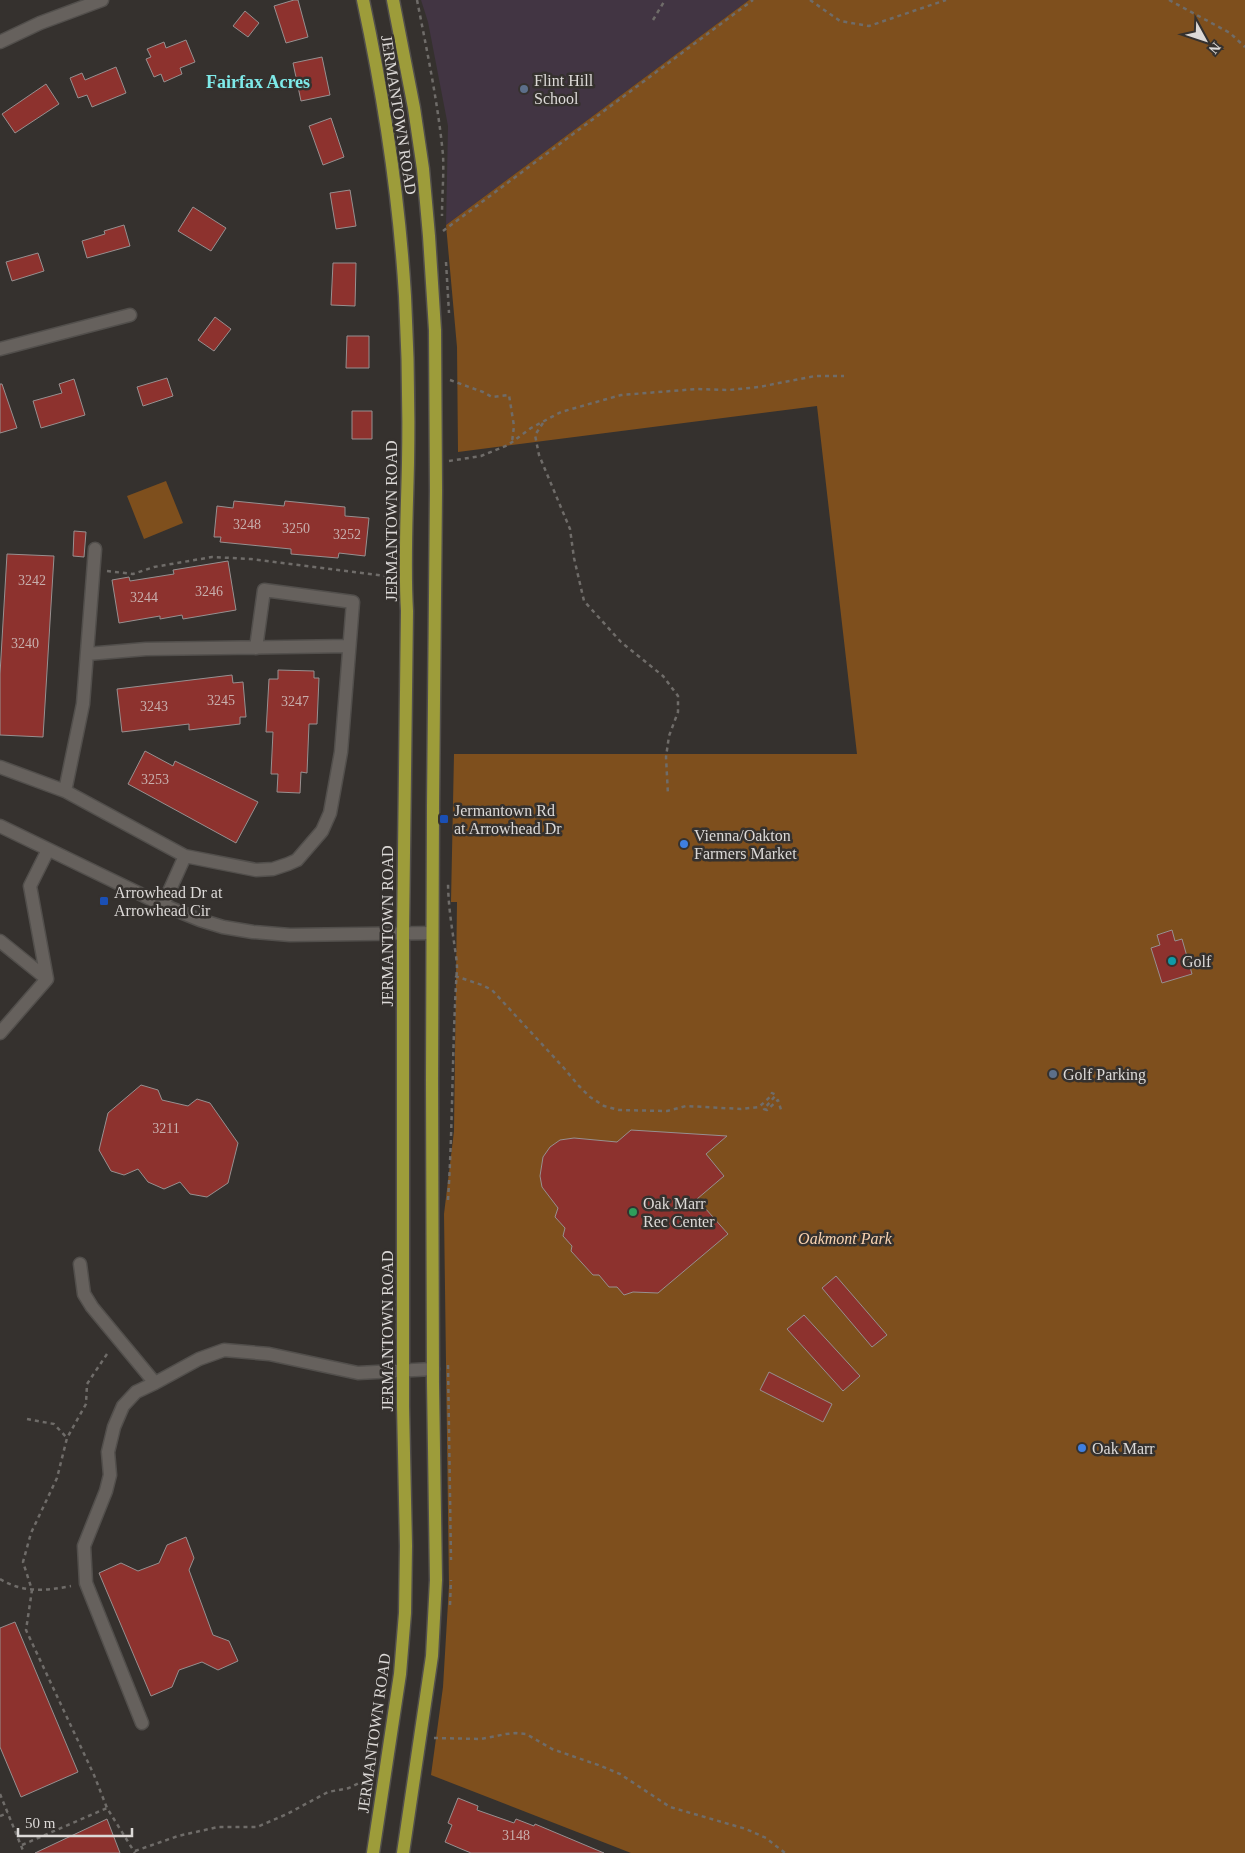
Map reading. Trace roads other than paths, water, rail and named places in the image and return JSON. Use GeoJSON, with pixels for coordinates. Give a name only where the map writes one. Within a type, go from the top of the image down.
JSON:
{"type":"FeatureCollection","features":[{"type":"Feature","properties":{"kind":"main road","name":"JERMANTOWN ROAD"},"geometry":{"type":"LineString","coordinates":[[363,0],[388,127],[395,180],[405,297],[408,461],[404,578],[407,611],[403,933],[402,1370],[406,1546],[405,1613],[400,1674],[373,1853]]}},
{"type":"Feature","properties":{"kind":"main road","name":"JERMANTOWN ROAD"},"geometry":{"type":"LineString","coordinates":[[393,0],[414,108],[423,170],[435,330],[436,462],[432,933],[433,1369],[436,1580],[432,1647],[421,1738],[403,1853]]}},
{"type":"Feature","properties":{"kind":"street"},"geometry":{"type":"LineString","coordinates":[[0,42],[40,22],[102,0]]}},
{"type":"Feature","properties":{"kind":"street"},"geometry":{"type":"LineString","coordinates":[[0,349],[130,314]]}},
{"type":"Feature","properties":{"kind":"street"},"geometry":{"type":"LineString","coordinates":[[65,791],[83,704],[95,549]]}},
{"type":"Feature","properties":{"kind":"street"},"geometry":{"type":"LineString","coordinates":[[0,767],[65,791],[185,856],[256,870],[273,868],[297,860],[322,831],[330,813],[341,752],[352,602],[264,590],[256,648]]}},
{"type":"Feature","properties":{"kind":"street"},"geometry":{"type":"LineString","coordinates":[[86,654],[146,649],[349,646]]}},
{"type":"Feature","properties":{"kind":"street"},"geometry":{"type":"LineString","coordinates":[[0,826],[163,905],[200,920],[253,932],[290,936],[432,933]]}},
{"type":"Feature","properties":{"kind":"street"},"geometry":{"type":"LineString","coordinates":[[47,979],[30,886],[48,850]]}},
{"type":"Feature","properties":{"kind":"street"},"geometry":{"type":"LineString","coordinates":[[163,905],[185,856]]}},
{"type":"Feature","properties":{"kind":"street"},"geometry":{"type":"LineString","coordinates":[[0,941],[47,979]]}},
{"type":"Feature","properties":{"kind":"street"},"geometry":{"type":"LineString","coordinates":[[0,1033],[47,979]]}},
{"type":"Feature","properties":{"kind":"street"},"geometry":{"type":"LineString","coordinates":[[80,1264],[84,1294],[92,1307],[155,1383]]}},
{"type":"Feature","properties":{"kind":"street"},"geometry":{"type":"LineString","coordinates":[[142,1723],[86,1583],[84,1546],[106,1491],[110,1475],[108,1452],[114,1427],[123,1406],[136,1392],[199,1359],[224,1350],[269,1354],[358,1373],[433,1369]]}},
{"type":"Feature","properties":{"kind":"place","name":"Flint Hill School"},"geometry":{"type":"Point","coordinates":[524,89]}},
{"type":"Feature","properties":{"kind":"place","name":"Jermantown Rd at Arrowhead Dr"},"geometry":{"type":"Point","coordinates":[444,819]}},
{"type":"Feature","properties":{"kind":"place","name":"Vienna/Oakton Farmers Market"},"geometry":{"type":"Point","coordinates":[684,844]}},
{"type":"Feature","properties":{"kind":"place","name":"Arrowhead Dr at Arrowhead Cir"},"geometry":{"type":"Point","coordinates":[104,901]}},
{"type":"Feature","properties":{"kind":"place","name":"Golf"},"geometry":{"type":"Point","coordinates":[1172,961]}},
{"type":"Feature","properties":{"kind":"place","name":"Golf Parking"},"geometry":{"type":"Point","coordinates":[1053,1074]}},
{"type":"Feature","properties":{"kind":"place","name":"Oak Marr Rec Center"},"geometry":{"type":"Point","coordinates":[633,1212]}},
{"type":"Feature","properties":{"kind":"place","name":"Oak Marr"},"geometry":{"type":"Point","coordinates":[1082,1448]}},
{"type":"Feature","properties":{"kind":"district","name":"Fairfax Acres"},"geometry":{"type":"Point","coordinates":[258,82]}},
{"type":"Feature","properties":{"kind":"park label","name":"Oakmont Park"},"geometry":{"type":"Point","coordinates":[845,1238]}}]}
